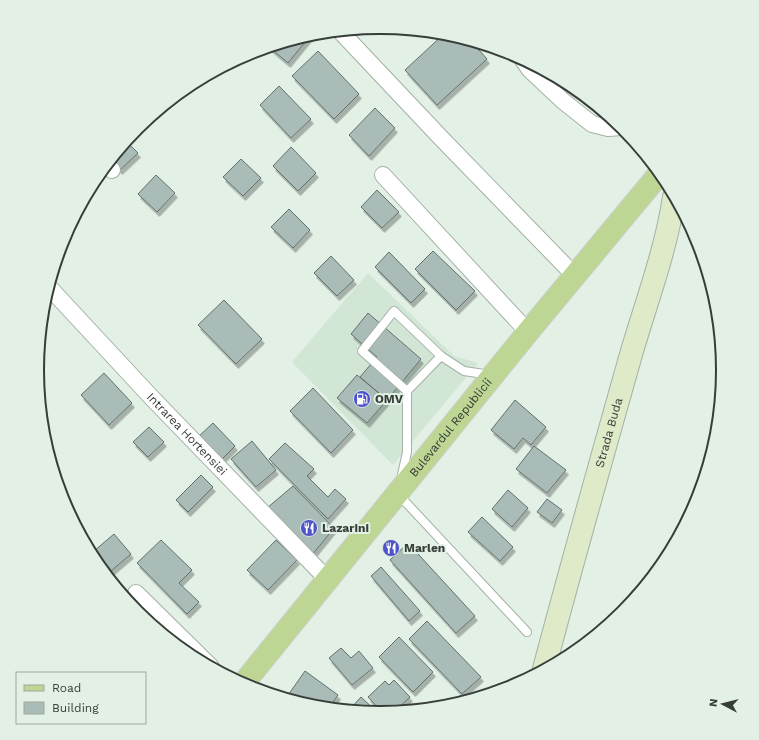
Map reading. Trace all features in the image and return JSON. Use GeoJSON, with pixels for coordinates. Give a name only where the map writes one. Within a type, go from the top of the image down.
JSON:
{"type":"FeatureCollection","features":[{"type":"Feature","properties":{"kind":"main road","name":"Bulevardul Republicii"},"geometry":{"type":"LineString","coordinates":[[248,678],[528,332],[656,178]]}},
{"type":"Feature","properties":{"kind":"main road","name":"Strada Buda"},"geometry":{"type":"LineString","coordinates":[[546,662],[635,341],[664,245],[672,206]]}},
{"type":"Feature","properties":{"kind":"street"},"geometry":{"type":"LineString","coordinates":[[345,36],[442,139],[576,276]]}},
{"type":"Feature","properties":{"kind":"street"},"geometry":{"type":"LineString","coordinates":[[530,70],[558,96],[592,124],[612,128]]}},
{"type":"Feature","properties":{"kind":"street"},"geometry":{"type":"LineString","coordinates":[[384,175],[528,332]]}},
{"type":"Feature","properties":{"kind":"street","name":"Intrarea Hortensiei"},"geometry":{"type":"LineString","coordinates":[[53,291],[157,403],[328,580]]}},
{"type":"Feature","properties":{"kind":"street"},"geometry":{"type":"LineString","coordinates":[[136,593],[192,648]]}},
{"type":"Feature","properties":{"kind":"lane"},"geometry":{"type":"LineString","coordinates":[[408,391],[362,351],[394,311],[441,356],[464,371],[493,376]]}},
{"type":"Feature","properties":{"kind":"lane"},"geometry":{"type":"LineString","coordinates":[[441,356],[408,391],[407,452],[398,494],[527,632]]}},
{"type":"Feature","properties":{"kind":"shaded area"},"geometry":{"type":"Polygon","coordinates":[[[368,273],[454,356],[478,363],[393,465],[292,362],[368,273]]]}},
{"type":"Feature","properties":{"kind":"building"},"geometry":{"type":"Polygon","coordinates":[[[438,39],[478,49],[487,59],[437,105],[405,70],[438,39]]]}},
{"type":"Feature","properties":{"kind":"building"},"geometry":{"type":"Polygon","coordinates":[[[305,42],[288,63],[274,51],[305,42]]]}},
{"type":"Feature","properties":{"kind":"building"},"geometry":{"type":"Polygon","coordinates":[[[318,51],[359,94],[334,119],[292,76],[318,51]]]}},
{"type":"Feature","properties":{"kind":"building"},"geometry":{"type":"Polygon","coordinates":[[[279,86],[311,119],[291,138],[260,105],[279,86]]]}},
{"type":"Feature","properties":{"kind":"building"},"geometry":{"type":"Polygon","coordinates":[[[375,108],[395,128],[369,156],[349,135],[375,108]]]}},
{"type":"Feature","properties":{"kind":"building"},"geometry":{"type":"Polygon","coordinates":[[[130,145],[138,153],[120,170],[114,164],[130,145]]]}},
{"type":"Feature","properties":{"kind":"building"},"geometry":{"type":"Polygon","coordinates":[[[291,147],[316,173],[298,191],[273,166],[291,147]]]}},
{"type":"Feature","properties":{"kind":"building"},"geometry":{"type":"Polygon","coordinates":[[[241,159],[261,178],[243,196],[223,177],[241,159]]]}},
{"type":"Feature","properties":{"kind":"building"},"geometry":{"type":"Polygon","coordinates":[[[156,175],[175,193],[157,212],[138,194],[156,175]]]}},
{"type":"Feature","properties":{"kind":"building"},"geometry":{"type":"Polygon","coordinates":[[[377,190],[399,212],[382,228],[361,207],[377,190]]]}},
{"type":"Feature","properties":{"kind":"building"},"geometry":{"type":"Polygon","coordinates":[[[289,209],[310,230],[293,248],[271,227],[289,209]]]}},
{"type":"Feature","properties":{"kind":"building"},"geometry":{"type":"Polygon","coordinates":[[[433,251],[475,291],[456,310],[415,269],[433,251]]]}},
{"type":"Feature","properties":{"kind":"building"},"geometry":{"type":"Polygon","coordinates":[[[389,252],[425,289],[411,303],[375,267],[389,252]]]}},
{"type":"Feature","properties":{"kind":"building"},"geometry":{"type":"Polygon","coordinates":[[[331,256],[354,280],[337,296],[314,273],[331,256]]]}},
{"type":"Feature","properties":{"kind":"building"},"geometry":{"type":"Polygon","coordinates":[[[224,300],[262,339],[236,364],[198,325],[224,300]]]}},
{"type":"Feature","properties":{"kind":"building"},"geometry":{"type":"Polygon","coordinates":[[[368,313],[421,359],[387,400],[360,377],[377,357],[351,334],[368,313]]]}},
{"type":"Feature","properties":{"kind":"building"},"geometry":{"type":"Polygon","coordinates":[[[104,373],[132,403],[109,425],[81,395],[104,373]]]}},
{"type":"Feature","properties":{"kind":"building","name":"OMV"},"geometry":{"type":"Polygon","coordinates":[[[357,375],[387,400],[367,423],[337,398],[357,375]]]}},
{"type":"Feature","properties":{"kind":"building"},"geometry":{"type":"Polygon","coordinates":[[[313,388],[353,430],[331,453],[290,411],[313,388]]]}},
{"type":"Feature","properties":{"kind":"building"},"geometry":{"type":"Polygon","coordinates":[[[515,400],[546,427],[531,445],[523,438],[514,449],[491,430],[515,400]]]}},
{"type":"Feature","properties":{"kind":"building"},"geometry":{"type":"Polygon","coordinates":[[[213,423],[235,446],[221,460],[198,437],[213,423]]]}},
{"type":"Feature","properties":{"kind":"building"},"geometry":{"type":"Polygon","coordinates":[[[149,427],[164,442],[148,457],[133,442],[149,427]]]}},
{"type":"Feature","properties":{"kind":"building"},"geometry":{"type":"Polygon","coordinates":[[[252,441],[276,470],[256,487],[231,459],[252,441]]]}},
{"type":"Feature","properties":{"kind":"building"},"geometry":{"type":"Polygon","coordinates":[[[285,443],[314,469],[307,476],[328,497],[335,489],[346,499],[328,519],[269,459],[285,443]]]}},
{"type":"Feature","properties":{"kind":"building"},"geometry":{"type":"Polygon","coordinates":[[[534,446],[566,470],[547,493],[516,469],[534,446]]]}},
{"type":"Feature","properties":{"kind":"building"},"geometry":{"type":"Polygon","coordinates":[[[201,475],[213,487],[188,512],[176,500],[201,475]]]}},
{"type":"Feature","properties":{"kind":"building"},"geometry":{"type":"Polygon","coordinates":[[[293,486],[334,528],[312,555],[267,508],[293,486]]]}},
{"type":"Feature","properties":{"kind":"building"},"geometry":{"type":"Polygon","coordinates":[[[508,490],[528,508],[512,527],[492,509],[508,490]]]}},
{"type":"Feature","properties":{"kind":"building"},"geometry":{"type":"Polygon","coordinates":[[[547,499],[562,510],[552,523],[537,512],[547,499]]]}},
{"type":"Feature","properties":{"kind":"building"},"geometry":{"type":"Polygon","coordinates":[[[482,517],[513,547],[500,561],[468,532],[482,517]]]}},
{"type":"Feature","properties":{"kind":"building"},"geometry":{"type":"Polygon","coordinates":[[[114,534],[131,554],[111,571],[96,550],[114,534]]]}},
{"type":"Feature","properties":{"kind":"building"},"geometry":{"type":"Polygon","coordinates":[[[161,540],[192,570],[179,583],[199,602],[187,614],[137,563],[161,540]]]}},
{"type":"Feature","properties":{"kind":"building"},"geometry":{"type":"Polygon","coordinates":[[[276,540],[297,560],[268,590],[247,570],[276,540]]]}},
{"type":"Feature","properties":{"kind":"building"},"geometry":{"type":"Polygon","coordinates":[[[408,543],[475,616],[456,633],[390,560],[408,543]]]}},
{"type":"Feature","properties":{"kind":"building"},"geometry":{"type":"Polygon","coordinates":[[[381,567],[420,611],[409,621],[371,576],[381,567]]]}},
{"type":"Feature","properties":{"kind":"building"},"geometry":{"type":"Polygon","coordinates":[[[427,621],[481,677],[462,694],[409,639],[427,621]]]}},
{"type":"Feature","properties":{"kind":"building"},"geometry":{"type":"Polygon","coordinates":[[[399,637],[433,672],[413,692],[379,657],[399,637]]]}},
{"type":"Feature","properties":{"kind":"building"},"geometry":{"type":"Polygon","coordinates":[[[341,648],[351,658],[359,651],[373,668],[352,685],[329,658],[341,648]]]}},
{"type":"Feature","properties":{"kind":"building"},"geometry":{"type":"Polygon","coordinates":[[[305,671],[338,695],[333,703],[314,700],[289,694],[305,671]]]}},
{"type":"Feature","properties":{"kind":"building"},"geometry":{"type":"Polygon","coordinates":[[[394,680],[410,697],[401,705],[376,706],[368,697],[385,681],[389,685],[394,680]]]}},
{"type":"Feature","properties":{"kind":"building"},"geometry":{"type":"Polygon","coordinates":[[[361,697],[370,706],[358,705],[354,705],[361,697]]]}},
{"type":"Feature","properties":{"kind":"place","name":"OMV"},"geometry":{"type":"Point","coordinates":[362,399]}},
{"type":"Feature","properties":{"kind":"place","name":"Lazarini"},"geometry":{"type":"Point","coordinates":[309,528]}},
{"type":"Feature","properties":{"kind":"place","name":"Marlen"},"geometry":{"type":"Point","coordinates":[391,548]}}]}
